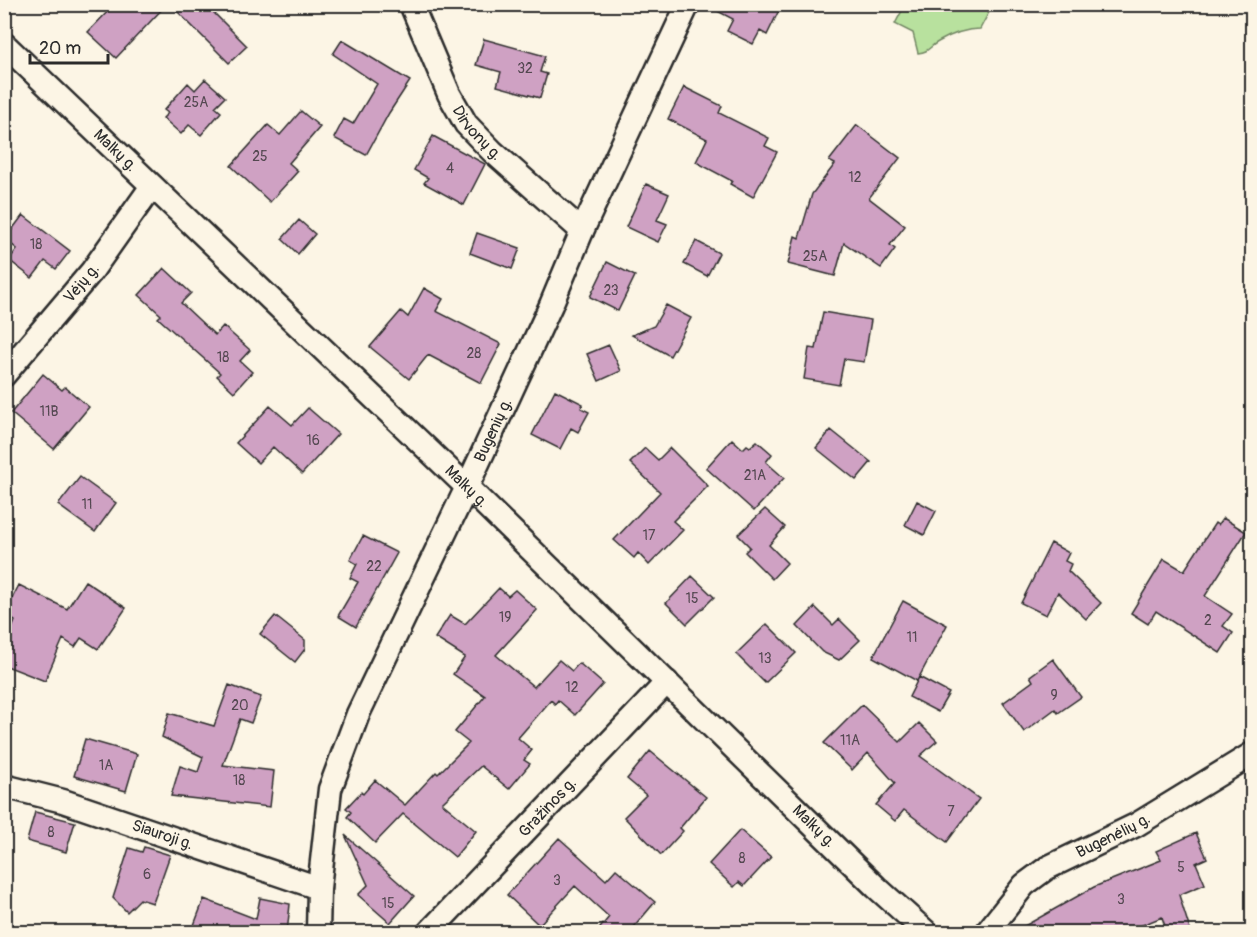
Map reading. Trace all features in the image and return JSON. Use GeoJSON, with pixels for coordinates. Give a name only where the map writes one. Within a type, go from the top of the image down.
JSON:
{"type":"FeatureCollection","features":[{"type":"Feature","properties":{"kind":"street","name":"Dirvonų g."},"geometry":{"type":"LineString","coordinates":[[411,4],[449,94],[466,124],[492,151],[582,231]]}},
{"type":"Feature","properties":{"kind":"street","name":"Bugenių g."},"geometry":{"type":"LineString","coordinates":[[318,933],[319,888],[330,789],[354,724],[467,487],[551,305],[582,231],[688,4]]}},
{"type":"Feature","properties":{"kind":"street","name":"Malkų g."},"geometry":{"type":"LineString","coordinates":[[4,44],[467,487],[876,887],[926,933]]}},
{"type":"Feature","properties":{"kind":"street","name":"Vėjų g."},"geometry":{"type":"LineString","coordinates":[[4,375],[92,271],[152,186]]}},
{"type":"Feature","properties":{"kind":"street","name":"Gražinos g."},"geometry":{"type":"LineString","coordinates":[[429,933],[667,682]]}},
{"type":"Feature","properties":{"kind":"street","name":"Bugenėlių g."},"geometry":{"type":"LineString","coordinates":[[987,933],[1024,885],[1047,868],[1136,825],[1252,754]]}},
{"type":"Feature","properties":{"kind":"street","name":"Siauroji g."},"geometry":{"type":"LineString","coordinates":[[4,786],[63,801],[319,888]]}},
{"type":"Feature","properties":{"kind":"green space"},"geometry":{"type":"Polygon","coordinates":[[[905,5],[988,5],[989,12],[980,29],[953,35],[918,53],[913,33],[895,24],[905,5]]]}},
{"type":"Feature","properties":{"kind":"building"},"geometry":{"type":"Polygon","coordinates":[[[115,4],[167,4],[116,58],[88,32],[115,4]]]}},
{"type":"Feature","properties":{"kind":"building"},"geometry":{"type":"Polygon","coordinates":[[[170,4],[205,4],[247,46],[229,63],[170,4]]]}},
{"type":"Feature","properties":{"kind":"building"},"geometry":{"type":"Polygon","coordinates":[[[704,4],[782,4],[767,35],[760,31],[753,44],[727,31],[733,19],[704,4]]]}},
{"type":"Feature","properties":{"kind":"building"},"geometry":{"type":"Polygon","coordinates":[[[484,39],[545,56],[540,72],[547,74],[540,98],[497,86],[501,72],[476,65],[484,39]]]}},
{"type":"Feature","properties":{"kind":"building"},"geometry":{"type":"Polygon","coordinates":[[[342,40],[410,81],[366,155],[334,138],[344,119],[353,124],[377,84],[333,54],[342,40]]]}},
{"type":"Feature","properties":{"kind":"building"},"geometry":{"type":"Polygon","coordinates":[[[205,79],[225,97],[215,107],[221,112],[201,135],[189,125],[181,134],[163,118],[168,113],[164,110],[188,83],[195,90],[205,79]]]}},
{"type":"Feature","properties":{"kind":"building"},"geometry":{"type":"Polygon","coordinates":[[[684,87],[722,106],[719,113],[769,138],[765,146],[777,152],[753,197],[730,184],[732,181],[696,162],[707,139],[668,119],[684,87]]]}},
{"type":"Feature","properties":{"kind":"building"},"geometry":{"type":"Polygon","coordinates":[[[301,111],[320,127],[289,163],[298,171],[270,202],[231,166],[268,125],[280,135],[301,111]]]}},
{"type":"Feature","properties":{"kind":"building"},"geometry":{"type":"Polygon","coordinates":[[[857,125],[900,158],[869,198],[905,226],[890,245],[895,249],[881,268],[844,243],[835,276],[788,264],[795,236],[799,238],[812,194],[835,164],[829,161],[857,125]]]}},
{"type":"Feature","properties":{"kind":"building"},"geometry":{"type":"Polygon","coordinates":[[[433,136],[485,164],[464,205],[424,183],[428,178],[414,170],[433,136]]]}},
{"type":"Feature","properties":{"kind":"building"},"geometry":{"type":"Polygon","coordinates":[[[646,184],[669,194],[657,220],[667,224],[658,242],[626,227],[646,184]]]}},
{"type":"Feature","properties":{"kind":"building"},"geometry":{"type":"Polygon","coordinates":[[[23,215],[70,251],[56,269],[45,261],[32,278],[9,260],[17,249],[5,239],[23,215]]]}},
{"type":"Feature","properties":{"kind":"building"},"geometry":{"type":"Polygon","coordinates":[[[299,220],[315,234],[298,254],[282,239],[299,220]]]}},
{"type":"Feature","properties":{"kind":"building"},"geometry":{"type":"Polygon","coordinates":[[[477,233],[520,248],[512,269],[470,253],[477,233]]]}},
{"type":"Feature","properties":{"kind":"building"},"geometry":{"type":"Polygon","coordinates":[[[696,241],[719,253],[707,276],[684,264],[696,241]]]}},
{"type":"Feature","properties":{"kind":"building"},"geometry":{"type":"Polygon","coordinates":[[[607,262],[635,276],[618,311],[590,297],[607,262]]]}},
{"type":"Feature","properties":{"kind":"building"},"geometry":{"type":"Polygon","coordinates":[[[164,268],[191,293],[181,303],[215,335],[223,326],[250,350],[240,361],[252,372],[234,392],[217,376],[220,373],[158,318],[161,315],[139,295],[164,268]]]}},
{"type":"Feature","properties":{"kind":"building"},"geometry":{"type":"Polygon","coordinates":[[[424,288],[443,299],[436,311],[501,344],[481,383],[428,355],[409,379],[370,347],[401,311],[408,317],[424,288]]]}},
{"type":"Feature","properties":{"kind":"building"},"geometry":{"type":"Polygon","coordinates":[[[666,305],[691,318],[670,356],[632,335],[654,326],[666,305]]]}},
{"type":"Feature","properties":{"kind":"building"},"geometry":{"type":"Polygon","coordinates":[[[823,312],[871,320],[864,362],[844,359],[839,385],[804,379],[809,348],[816,349],[823,312]]]}},
{"type":"Feature","properties":{"kind":"building"},"geometry":{"type":"Polygon","coordinates":[[[609,345],[621,371],[599,381],[587,354],[609,345]]]}},
{"type":"Feature","properties":{"kind":"building"},"geometry":{"type":"Polygon","coordinates":[[[43,374],[62,390],[65,387],[89,407],[54,449],[11,413],[43,374]]]}},
{"type":"Feature","properties":{"kind":"building"},"geometry":{"type":"Polygon","coordinates":[[[555,390],[583,404],[581,408],[589,412],[578,432],[571,428],[560,449],[532,435],[555,390]]]}},
{"type":"Feature","properties":{"kind":"building"},"geometry":{"type":"Polygon","coordinates":[[[270,406],[292,425],[308,408],[338,434],[302,474],[273,447],[258,463],[236,443],[270,406]]]}},
{"type":"Feature","properties":{"kind":"building"},"geometry":{"type":"Polygon","coordinates":[[[831,430],[871,462],[856,480],[816,448],[831,430]]]}},
{"type":"Feature","properties":{"kind":"building"},"geometry":{"type":"Polygon","coordinates":[[[732,439],[743,449],[757,441],[772,454],[766,462],[784,478],[754,511],[706,468],[732,439]]]}},
{"type":"Feature","properties":{"kind":"building"},"geometry":{"type":"Polygon","coordinates":[[[645,448],[658,460],[670,448],[708,486],[673,521],[683,530],[649,565],[638,553],[634,558],[614,540],[660,492],[630,463],[645,448]]]}},
{"type":"Feature","properties":{"kind":"building"},"geometry":{"type":"Polygon","coordinates":[[[80,477],[116,503],[95,532],[58,505],[80,477]]]}},
{"type":"Feature","properties":{"kind":"building"},"geometry":{"type":"Polygon","coordinates":[[[917,501],[936,511],[924,535],[905,525],[917,501]]]}},
{"type":"Feature","properties":{"kind":"building"},"geometry":{"type":"Polygon","coordinates":[[[765,509],[785,527],[769,545],[787,563],[772,579],[745,552],[750,547],[738,535],[765,509]]]}},
{"type":"Feature","properties":{"kind":"building"},"geometry":{"type":"Polygon","coordinates":[[[1223,518],[1246,532],[1205,596],[1232,614],[1223,626],[1233,633],[1220,653],[1156,611],[1148,624],[1131,613],[1164,559],[1184,571],[1215,523],[1218,525],[1223,518]]]}},
{"type":"Feature","properties":{"kind":"building"},"geometry":{"type":"Polygon","coordinates":[[[363,536],[397,553],[356,627],[338,616],[358,582],[350,578],[357,564],[350,560],[363,536]]]}},
{"type":"Feature","properties":{"kind":"building"},"geometry":{"type":"Polygon","coordinates":[[[1051,543],[1069,553],[1065,561],[1071,564],[1068,571],[1101,603],[1086,619],[1058,592],[1046,615],[1021,603],[1051,543]]]}},
{"type":"Feature","properties":{"kind":"building"},"geometry":{"type":"Polygon","coordinates":[[[692,576],[714,597],[687,624],[666,603],[692,576]]]}},
{"type":"Feature","properties":{"kind":"building"},"geometry":{"type":"Polygon","coordinates":[[[85,581],[126,608],[98,649],[81,638],[75,647],[63,639],[45,681],[4,665],[4,648],[15,621],[4,614],[19,585],[67,609],[85,581]]]}},
{"type":"Feature","properties":{"kind":"building"},"geometry":{"type":"Polygon","coordinates":[[[499,588],[508,596],[515,590],[537,610],[496,655],[534,687],[559,660],[572,671],[579,663],[603,684],[575,715],[558,700],[555,704],[551,700],[518,738],[532,750],[524,760],[530,764],[509,789],[481,766],[442,803],[476,831],[455,857],[403,814],[375,843],[347,817],[351,812],[346,808],[375,780],[405,805],[436,772],[438,774],[469,743],[455,732],[485,696],[453,674],[465,657],[435,638],[450,615],[465,624],[499,588]]]}},
{"type":"Feature","properties":{"kind":"building"},"geometry":{"type":"Polygon","coordinates":[[[903,601],[947,625],[917,681],[873,657],[903,601]]]}},
{"type":"Feature","properties":{"kind":"building"},"geometry":{"type":"Polygon","coordinates":[[[815,607],[833,625],[839,619],[860,640],[839,660],[822,652],[797,626],[815,607]]]}},
{"type":"Feature","properties":{"kind":"building"},"geometry":{"type":"Polygon","coordinates":[[[275,616],[305,640],[305,649],[295,662],[260,634],[275,616]]]}},
{"type":"Feature","properties":{"kind":"building"},"geometry":{"type":"Polygon","coordinates":[[[767,624],[796,653],[765,683],[736,654],[767,624]]]}},
{"type":"Feature","properties":{"kind":"building"},"geometry":{"type":"Polygon","coordinates":[[[1053,659],[1081,697],[1058,713],[1055,709],[1024,732],[1003,703],[1033,681],[1030,676],[1053,659]]]}},
{"type":"Feature","properties":{"kind":"building"},"geometry":{"type":"Polygon","coordinates":[[[919,677],[949,693],[938,712],[909,697],[919,677]]]}},
{"type":"Feature","properties":{"kind":"building"},"geometry":{"type":"Polygon","coordinates":[[[229,685],[261,697],[251,723],[240,719],[223,765],[274,771],[270,807],[171,796],[180,766],[198,772],[203,757],[162,737],[169,713],[214,726],[229,685]]]}},
{"type":"Feature","properties":{"kind":"building"},"geometry":{"type":"Polygon","coordinates":[[[862,705],[900,742],[919,723],[937,741],[920,756],[979,799],[947,842],[904,810],[895,821],[876,805],[895,783],[868,753],[852,770],[824,743],[862,705]]]}},
{"type":"Feature","properties":{"kind":"building"},"geometry":{"type":"Polygon","coordinates":[[[85,739],[137,754],[126,791],[74,776],[85,739]]]}},
{"type":"Feature","properties":{"kind":"building"},"geometry":{"type":"Polygon","coordinates":[[[650,751],[706,797],[680,828],[683,831],[661,855],[624,817],[646,795],[627,779],[650,751]]]}},
{"type":"Feature","properties":{"kind":"building"},"geometry":{"type":"Polygon","coordinates":[[[35,812],[75,822],[66,852],[27,841],[35,812]]]}},
{"type":"Feature","properties":{"kind":"building"},"geometry":{"type":"Polygon","coordinates":[[[740,830],[771,857],[744,886],[739,882],[734,887],[709,864],[740,830]]]}},
{"type":"Feature","properties":{"kind":"building"},"geometry":{"type":"Polygon","coordinates":[[[1196,833],[1207,858],[1196,863],[1205,884],[1179,895],[1191,933],[1167,933],[1162,917],[1123,933],[1012,933],[1094,887],[1161,860],[1156,851],[1196,833]]]}},
{"type":"Feature","properties":{"kind":"building"},"geometry":{"type":"Polygon","coordinates":[[[345,835],[414,896],[390,923],[358,895],[368,885],[345,835]]]}},
{"type":"Feature","properties":{"kind":"building"},"geometry":{"type":"Polygon","coordinates":[[[559,838],[606,880],[616,869],[655,902],[629,933],[596,933],[609,917],[575,886],[539,925],[507,895],[559,838]]]}},
{"type":"Feature","properties":{"kind":"building"},"geometry":{"type":"Polygon","coordinates":[[[144,847],[170,855],[153,903],[140,899],[127,912],[113,898],[129,848],[142,852],[144,847]]]}},
{"type":"Feature","properties":{"kind":"building"},"geometry":{"type":"Polygon","coordinates":[[[260,898],[290,904],[287,933],[191,933],[204,899],[256,919],[260,898]]]}}]}
